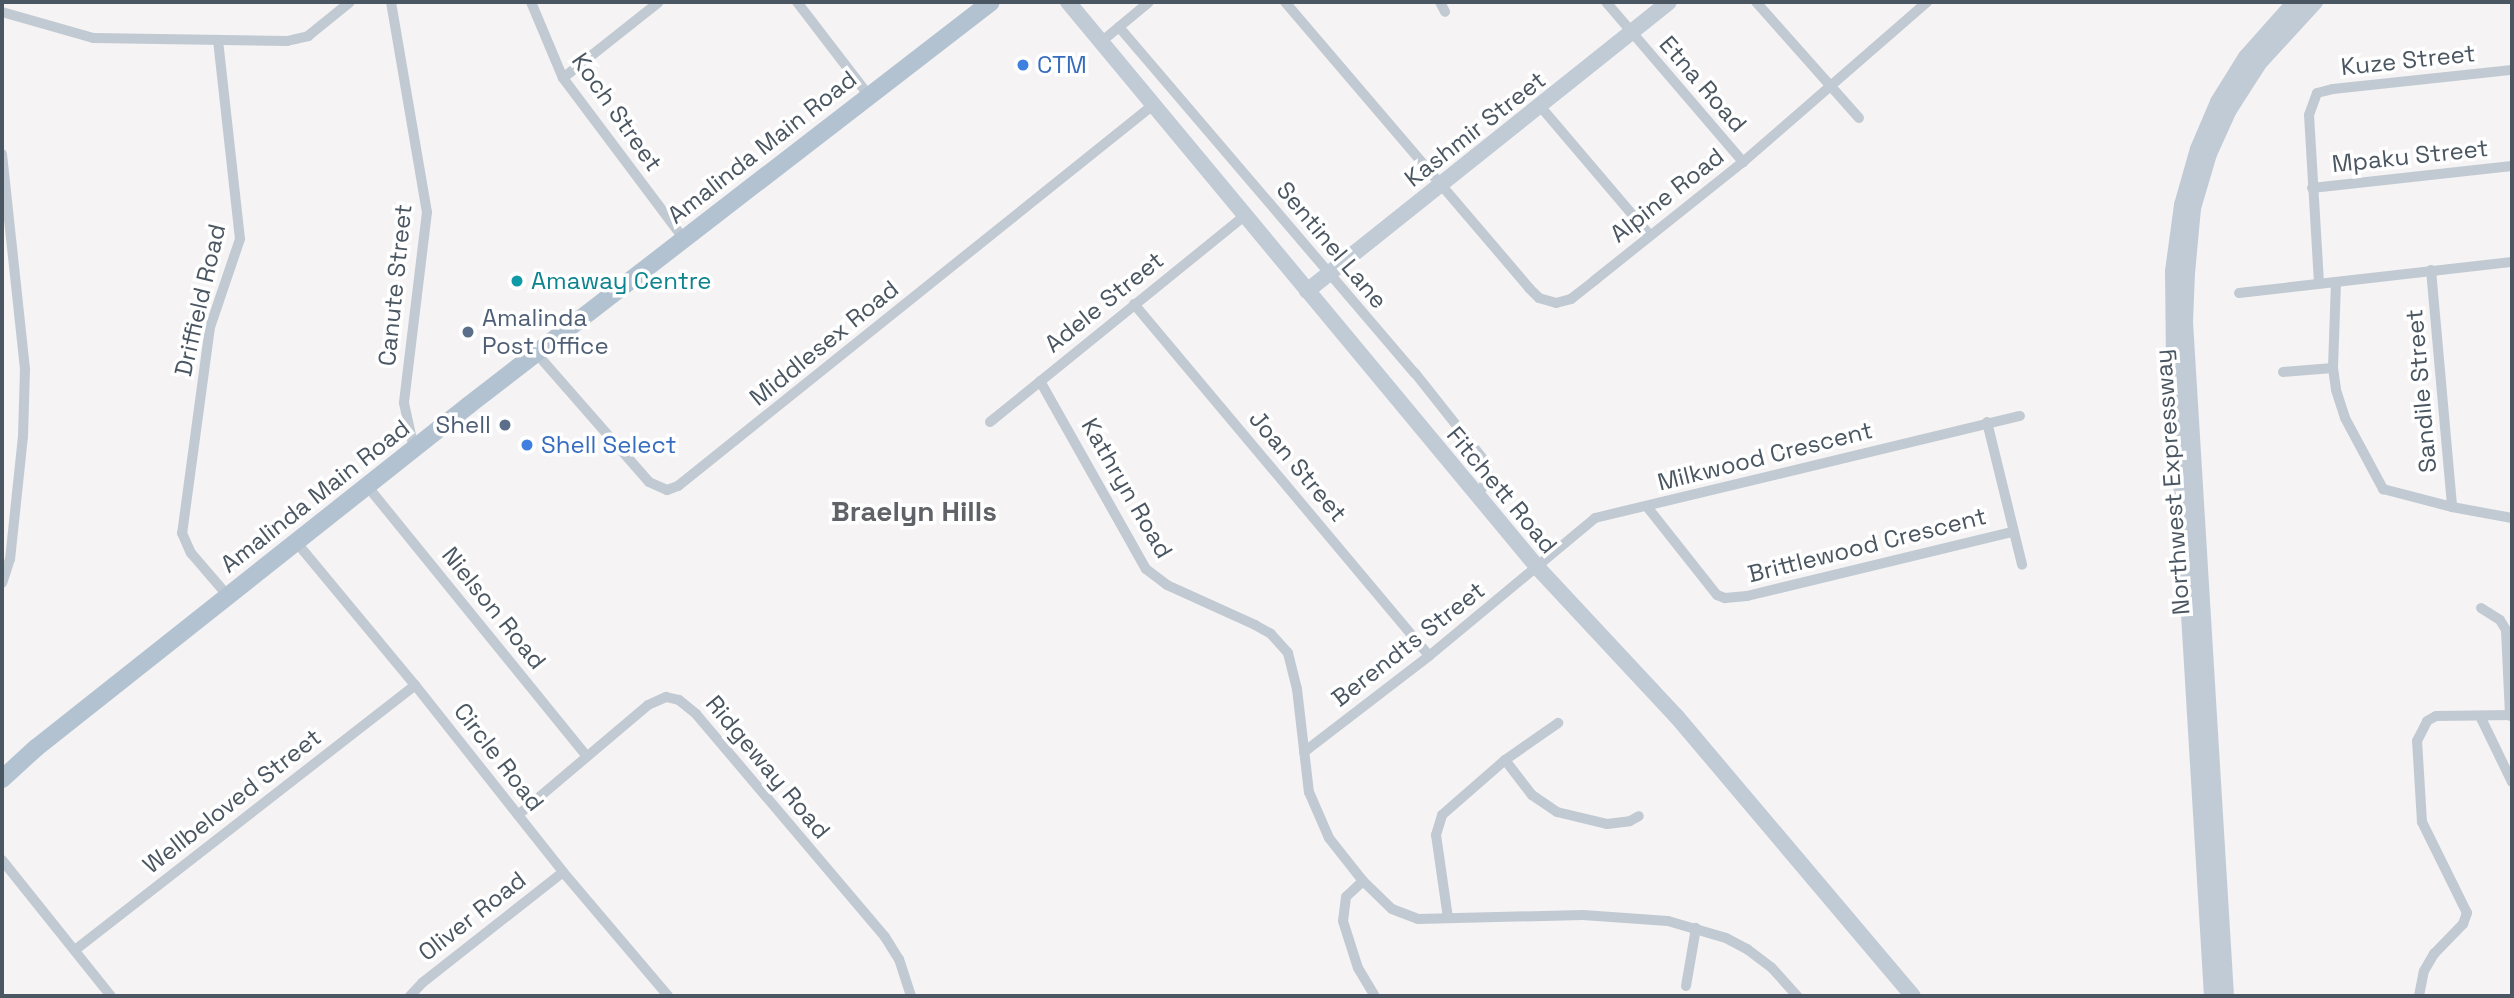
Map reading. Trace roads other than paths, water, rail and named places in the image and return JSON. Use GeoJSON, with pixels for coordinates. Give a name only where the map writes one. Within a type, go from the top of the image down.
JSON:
{"type":"FeatureCollection","features":[{"type":"Feature","properties":{"kind":"main road","name":"Amalinda Main Road"},"geometry":{"type":"LineString","coordinates":[[2,779],[36,748],[414,449],[991,2]]}},
{"type":"Feature","properties":{"kind":"main road","name":"Fitchett Road"},"geometry":{"type":"LineString","coordinates":[[1068,2],[1538,568],[1677,717],[1913,996]]}},
{"type":"Feature","properties":{"kind":"main road","name":"Kashmir Street"},"geometry":{"type":"LineString","coordinates":[[1307,291],[1669,2]]}},
{"type":"Feature","properties":{"kind":"main road","name":"Northwest Expressway"},"geometry":{"type":"LineString","coordinates":[[2212,996],[2174,365],[2173,271],[2182,205],[2198,149],[2218,102],[2246,57],[2295,2]]}},
{"type":"Feature","properties":{"kind":"main road","name":"Northwest Expressway"},"geometry":{"type":"LineString","coordinates":[[2226,996],[2185,322],[2187,273],[2193,208],[2210,154],[2229,110],[2259,63],[2315,2]]}},
{"type":"Feature","properties":{"kind":"main road","name":"Amalinda Main Road"},"geometry":{"type":"LineString","coordinates":[[2,769],[36,748]]}},
{"type":"Feature","properties":{"kind":"street"},"geometry":{"type":"LineString","coordinates":[[2,12],[93,38],[298,40],[319,28],[350,2]]}},
{"type":"Feature","properties":{"kind":"street","name":"Canute Street"},"geometry":{"type":"LineString","coordinates":[[391,2],[427,212],[404,403],[414,449]]}},
{"type":"Feature","properties":{"kind":"street","name":"Koch Street"},"geometry":{"type":"LineString","coordinates":[[531,2],[563,78],[684,239]]}},
{"type":"Feature","properties":{"kind":"street"},"geometry":{"type":"LineString","coordinates":[[563,78],[659,2]]}},
{"type":"Feature","properties":{"kind":"street"},"geometry":{"type":"LineString","coordinates":[[797,2],[869,96]]}},
{"type":"Feature","properties":{"kind":"street"},"geometry":{"type":"LineString","coordinates":[[1101,42],[1149,2]]}},
{"type":"Feature","properties":{"kind":"street"},"geometry":{"type":"LineString","coordinates":[[1285,2],[1440,185]]}},
{"type":"Feature","properties":{"kind":"street","name":"Etna Road"},"geometry":{"type":"LineString","coordinates":[[1606,2],[1743,162]]}},
{"type":"Feature","properties":{"kind":"street"},"geometry":{"type":"LineString","coordinates":[[1756,2],[1859,118]]}},
{"type":"Feature","properties":{"kind":"street","name":"Alpine Road"},"geometry":{"type":"LineString","coordinates":[[1440,185],[1529,288],[1547,302],[1571,299],[1743,162],[1927,2]]}},
{"type":"Feature","properties":{"kind":"street","name":"Sentinel Lane"},"geometry":{"type":"LineString","coordinates":[[1119,27],[1415,373],[1484,460],[1489,477],[1477,496]]}},
{"type":"Feature","properties":{"kind":"street","name":"Driffield Road"},"geometry":{"type":"LineString","coordinates":[[218,40],[240,239],[210,327],[182,533],[191,553],[228,596]]}},
{"type":"Feature","properties":{"kind":"street","name":"Kuze Street"},"geometry":{"type":"LineString","coordinates":[[2312,188],[2309,115],[2312,100],[2317,93],[2512,70]]}},
{"type":"Feature","properties":{"kind":"street","name":"Middlesex Road"},"geometry":{"type":"LineString","coordinates":[[537,354],[639,473],[658,488],[667,490],[678,486],[1153,105]]}},
{"type":"Feature","properties":{"kind":"street"},"geometry":{"type":"LineString","coordinates":[[1541,106],[1650,234]]}},
{"type":"Feature","properties":{"kind":"street"},"geometry":{"type":"LineString","coordinates":[[2,154],[25,369],[23,436],[10,559],[2,583]]}},
{"type":"Feature","properties":{"kind":"street","name":"Mpaku Street"},"geometry":{"type":"LineString","coordinates":[[2312,188],[2512,166]]}},
{"type":"Feature","properties":{"kind":"street"},"geometry":{"type":"LineString","coordinates":[[2312,188],[2319,283]]}},
{"type":"Feature","properties":{"kind":"street","name":"Adele Street"},"geometry":{"type":"LineString","coordinates":[[990,422],[1244,216]]}},
{"type":"Feature","properties":{"kind":"street","name":"Sandile Street"},"geometry":{"type":"LineString","coordinates":[[2239,293],[2512,262]]}},
{"type":"Feature","properties":{"kind":"street","name":"Sandile Street"},"geometry":{"type":"LineString","coordinates":[[2431,270],[2452,507]]}},
{"type":"Feature","properties":{"kind":"street"},"geometry":{"type":"LineString","coordinates":[[2336,282],[2333,368],[2345,418],[2383,489],[2452,507],[2512,518]]}},
{"type":"Feature","properties":{"kind":"street","name":"Joan Street"},"geometry":{"type":"LineString","coordinates":[[1134,304],[1429,656]]}},
{"type":"Feature","properties":{"kind":"street"},"geometry":{"type":"LineString","coordinates":[[2283,372],[2333,368]]}},
{"type":"Feature","properties":{"kind":"street","name":"Kathryn Road"},"geometry":{"type":"LineString","coordinates":[[1040,381],[1146,569],[1167,584],[1255,625],[1270,634],[1287,653],[1297,689],[1309,792],[1321,821],[1329,838],[1363,881],[1401,915],[1418,919],[1645,917],[1696,928],[1726,939],[1759,957],[1797,996]]}},
{"type":"Feature","properties":{"kind":"street","name":"Milkwood Crescent"},"geometry":{"type":"LineString","coordinates":[[1538,568],[1595,518],[1648,508],[2020,416]]}},
{"type":"Feature","properties":{"kind":"street","name":"Brittlewood Crescent"},"geometry":{"type":"LineString","coordinates":[[1987,422],[2022,565]]}},
{"type":"Feature","properties":{"kind":"street","name":"Nielson Road"},"geometry":{"type":"LineString","coordinates":[[368,487],[587,756]]}},
{"type":"Feature","properties":{"kind":"street","name":"Brittlewood Crescent"},"geometry":{"type":"LineString","coordinates":[[1648,508],[1717,595],[1735,598],[2012,532]]}},
{"type":"Feature","properties":{"kind":"street"},"geometry":{"type":"LineString","coordinates":[[2,532],[10,543]]}},
{"type":"Feature","properties":{"kind":"street","name":"Circle Road"},"geometry":{"type":"LineString","coordinates":[[297,543],[415,685],[563,872],[668,996]]}},
{"type":"Feature","properties":{"kind":"street","name":"Berendts Street"},"geometry":{"type":"LineString","coordinates":[[1304,752],[1538,568]]}},
{"type":"Feature","properties":{"kind":"street"},"geometry":{"type":"LineString","coordinates":[[2419,996],[2424,971],[2434,954],[2463,924],[2468,913],[2422,822],[2417,741],[2427,721],[2436,716],[2448,714],[2481,718],[2511,715],[2506,630],[2500,620],[2481,608]]}},
{"type":"Feature","properties":{"kind":"street","name":"Wellbeloved Street"},"geometry":{"type":"LineString","coordinates":[[75,950],[415,685]]}},
{"type":"Feature","properties":{"kind":"street","name":"Ridgeway Road"},"geometry":{"type":"LineString","coordinates":[[518,814],[657,699],[673,698],[687,704],[885,937],[898,959],[911,996]]}},
{"type":"Feature","properties":{"kind":"street"},"geometry":{"type":"LineString","coordinates":[[2481,718],[2512,782]]}},
{"type":"Feature","properties":{"kind":"street"},"geometry":{"type":"LineString","coordinates":[[1448,918],[1437,850],[1437,825],[1452,804],[1505,760],[1558,723]]}},
{"type":"Feature","properties":{"kind":"street"},"geometry":{"type":"LineString","coordinates":[[1505,760],[1532,795],[1556,812],[1607,824],[1630,821],[1639,816]]}},
{"type":"Feature","properties":{"kind":"street"},"geometry":{"type":"LineString","coordinates":[[2,860],[111,996]]}},
{"type":"Feature","properties":{"kind":"street","name":"Oliver Road"},"geometry":{"type":"LineString","coordinates":[[410,996],[432,975],[563,872]]}},
{"type":"Feature","properties":{"kind":"street"},"geometry":{"type":"LineString","coordinates":[[1363,881],[1346,897],[1343,921],[1358,968],[1376,996]]}},
{"type":"Feature","properties":{"kind":"street"},"geometry":{"type":"LineString","coordinates":[[1686,986],[1696,928]]}},
{"type":"Feature","properties":{"kind":"place","name":"CTM"},"geometry":{"type":"Point","coordinates":[1023,65]}},
{"type":"Feature","properties":{"kind":"place","name":"Amaway Centre"},"geometry":{"type":"Point","coordinates":[517,281]}},
{"type":"Feature","properties":{"kind":"place","name":"Amalinda Post Office"},"geometry":{"type":"Point","coordinates":[468,332]}},
{"type":"Feature","properties":{"kind":"place","name":"Shell"},"geometry":{"type":"Point","coordinates":[505,425]}},
{"type":"Feature","properties":{"kind":"place","name":"Shell Select"},"geometry":{"type":"Point","coordinates":[527,445]}},
{"type":"Feature","properties":{"kind":"district","name":"Braelyn Hills"},"geometry":{"type":"Point","coordinates":[914,511]}}]}
